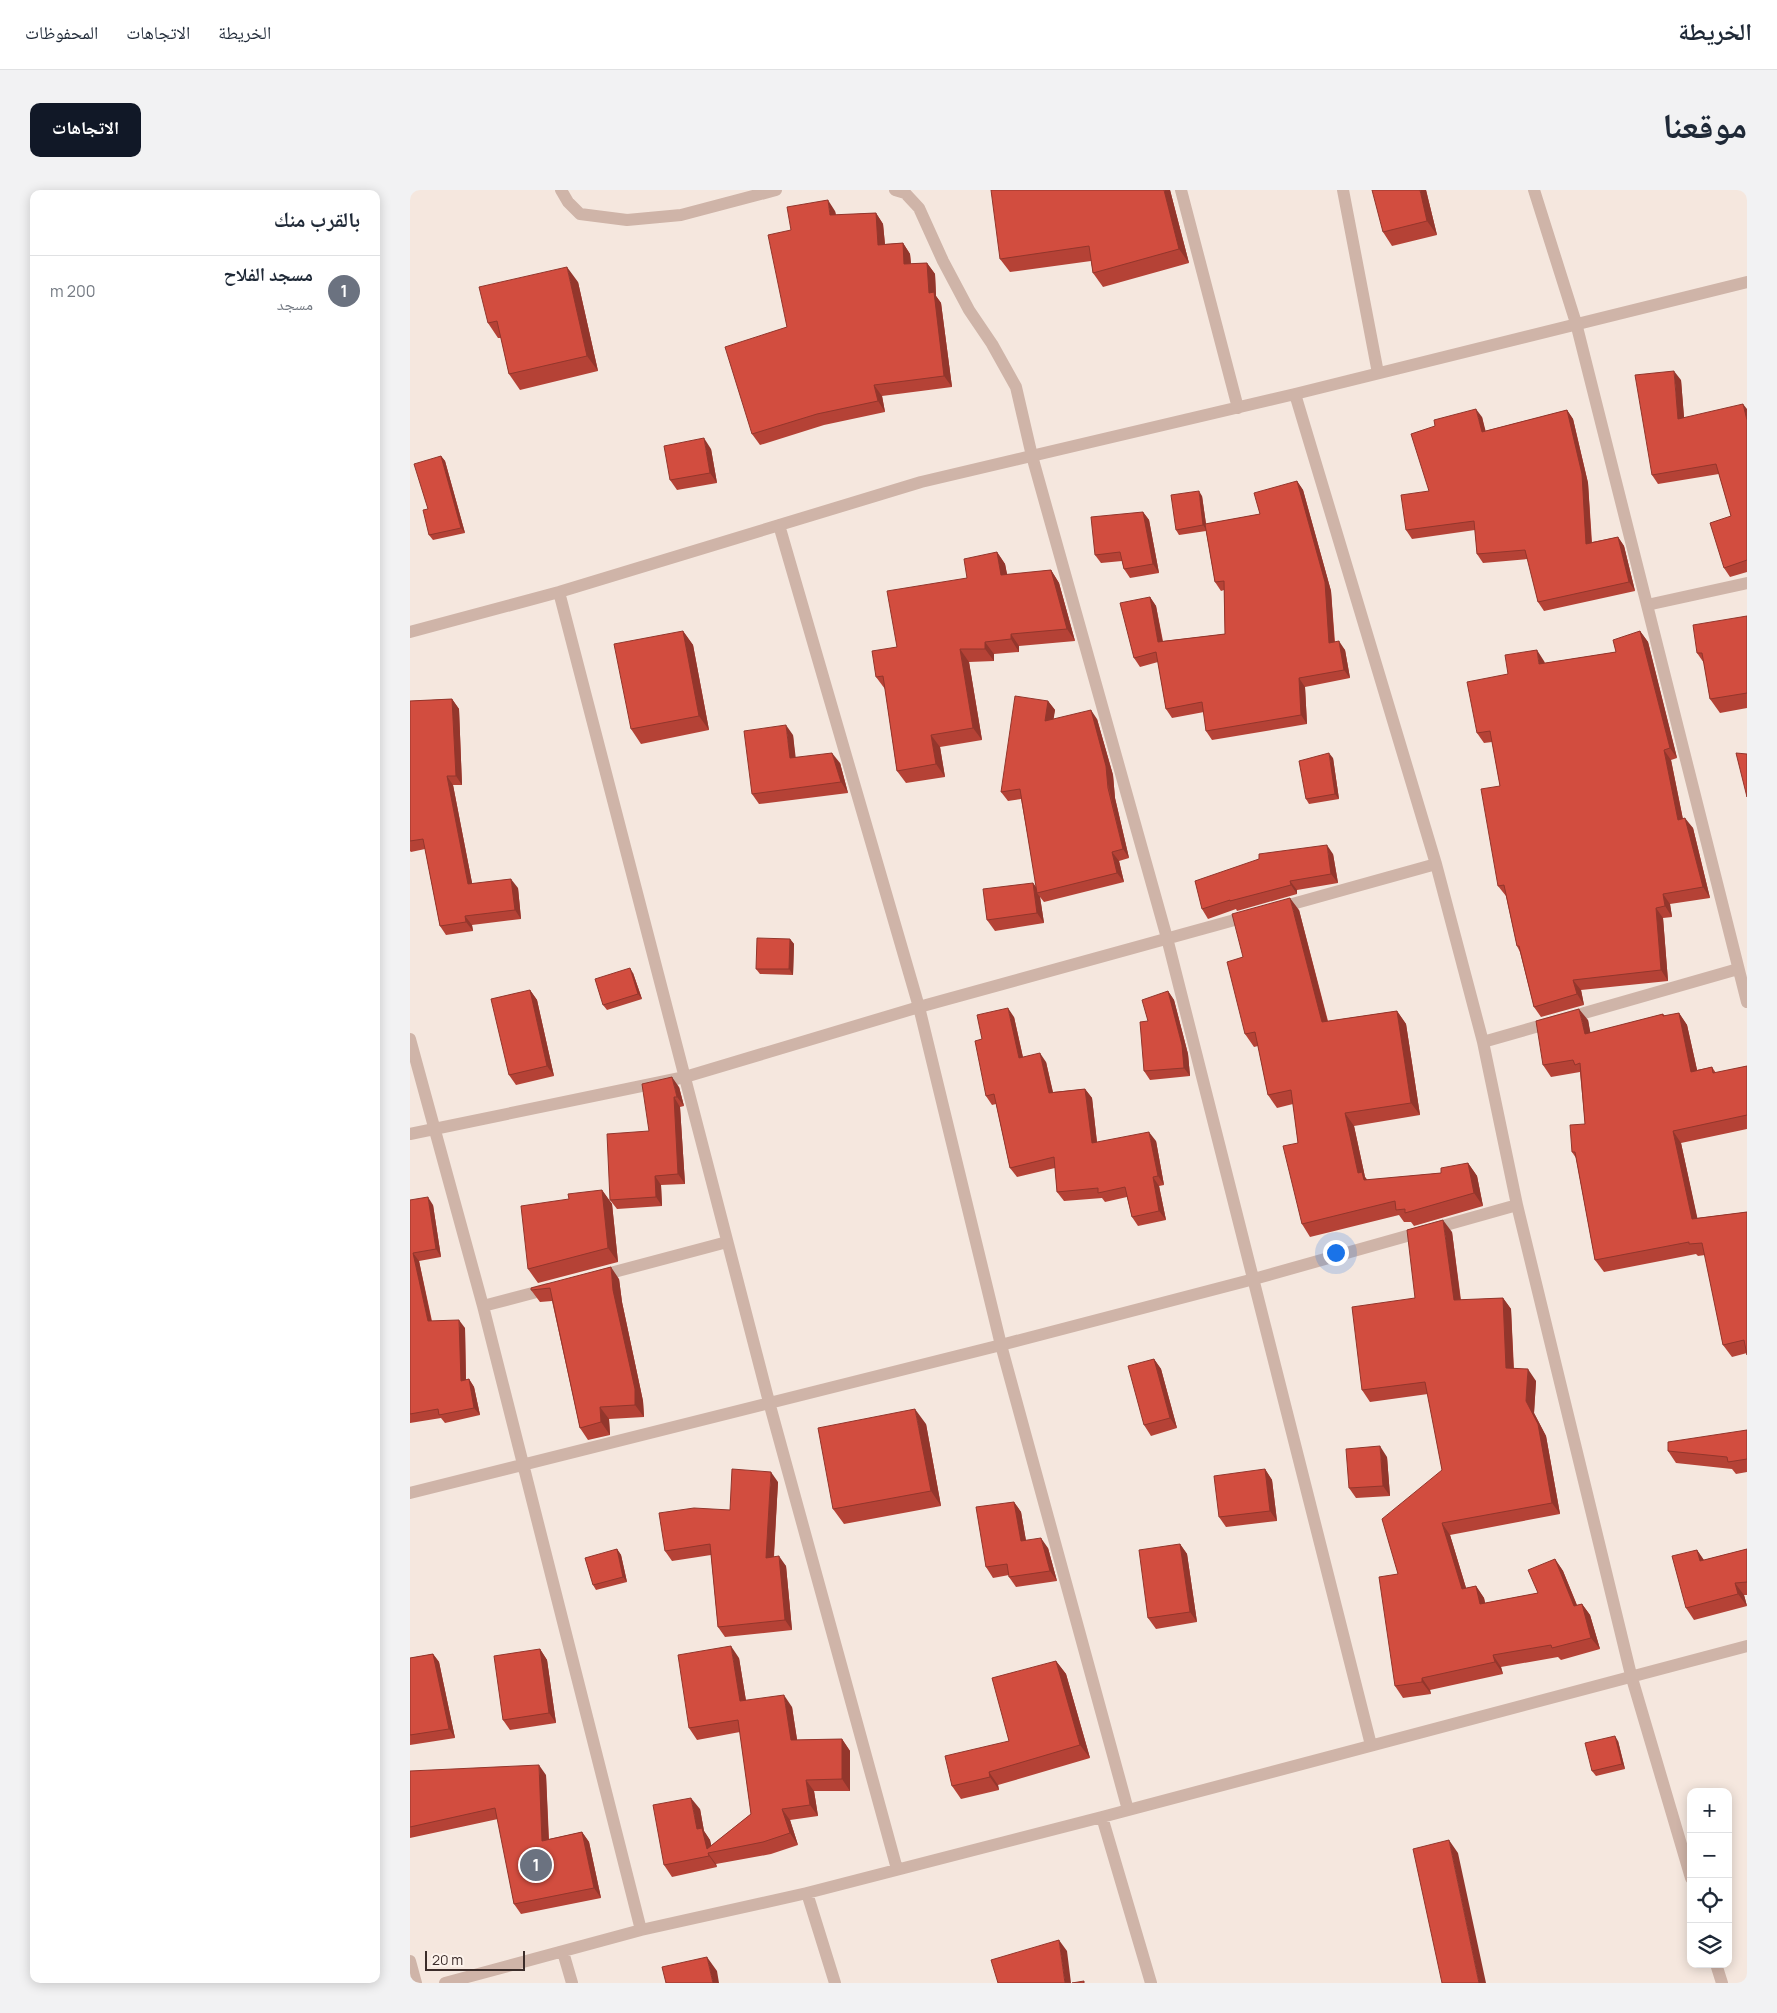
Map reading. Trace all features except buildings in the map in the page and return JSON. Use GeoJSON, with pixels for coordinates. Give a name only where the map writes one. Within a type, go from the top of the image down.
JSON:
{"type":"FeatureCollection","features":[{"type":"Feature","properties":{"kind":"street"},"geometry":{"type":"LineString","coordinates":[[561,190],[568,202],[580,214],[627,220],[681,215],[776,190]]}},
{"type":"Feature","properties":{"kind":"street"},"geometry":{"type":"LineString","coordinates":[[1181,190],[1187,207],[1238,408]]}},
{"type":"Feature","properties":{"kind":"street"},"geometry":{"type":"LineString","coordinates":[[1344,190],[1378,373]]}},
{"type":"Feature","properties":{"kind":"street"},"geometry":{"type":"LineString","coordinates":[[1534,190],[1576,323],[1747,1002]]}},
{"type":"Feature","properties":{"kind":"street"},"geometry":{"type":"LineString","coordinates":[[906,191],[919,208],[942,261],[968,310],[992,344],[1016,387],[1032,456],[1167,938],[1371,1745]]}},
{"type":"Feature","properties":{"kind":"street"},"geometry":{"type":"LineString","coordinates":[[410,632],[559,592],[921,482],[1296,394],[1747,282]]}},
{"type":"Feature","properties":{"kind":"street"},"geometry":{"type":"LineString","coordinates":[[1296,394],[1436,864],[1483,1042],[1516,1205],[1631,1675],[1687,1864]]}},
{"type":"Feature","properties":{"kind":"street"},"geometry":{"type":"LineString","coordinates":[[779,525],[919,1007],[1001,1345],[1128,1810]]}},
{"type":"Feature","properties":{"kind":"street"},"geometry":{"type":"LineString","coordinates":[[1647,605],[1747,583]]}},
{"type":"Feature","properties":{"kind":"street"},"geometry":{"type":"LineString","coordinates":[[559,592],[769,1402],[897,1869]]}},
{"type":"Feature","properties":{"kind":"street"},"geometry":{"type":"LineString","coordinates":[[410,1134],[433,1127],[685,1077],[919,1007],[1436,864]]}},
{"type":"Feature","properties":{"kind":"street"},"geometry":{"type":"LineString","coordinates":[[1483,1042],[1738,969]]}},
{"type":"Feature","properties":{"kind":"street"},"geometry":{"type":"LineString","coordinates":[[410,1039],[483,1306],[641,1930]]}},
{"type":"Feature","properties":{"kind":"street"},"geometry":{"type":"LineString","coordinates":[[410,1493],[1001,1345],[1254,1279],[1516,1205]]}},
{"type":"Feature","properties":{"kind":"street"},"geometry":{"type":"LineString","coordinates":[[586,1279],[727,1242]]}},
{"type":"Feature","properties":{"kind":"street"},"geometry":{"type":"LineString","coordinates":[[483,1306],[558,1286]]}},
{"type":"Feature","properties":{"kind":"street"},"geometry":{"type":"LineString","coordinates":[[445,1983],[641,1930],[807,1893],[1102,1817],[1631,1675],[1747,1646]]}},
{"type":"Feature","properties":{"kind":"street"},"geometry":{"type":"LineString","coordinates":[[1102,1817],[1151,1983]]}},
{"type":"Feature","properties":{"kind":"street"},"geometry":{"type":"LineString","coordinates":[[807,1893],[835,1983]]}},
{"type":"Feature","properties":{"kind":"street"},"geometry":{"type":"LineString","coordinates":[[563,1952],[572,1983]]}},
{"type":"Feature","properties":{"kind":"street"},"geometry":{"type":"LineString","coordinates":[[410,1961],[416,1983]]}},
{"type":"Feature","properties":{"kind":"street"},"geometry":{"type":"LineString","coordinates":[[1717,1968],[1722,1983]]}},
{"type":"Feature","properties":{"kind":"place","name":"مسجد الفلاح"},"geometry":{"type":"Point","coordinates":[536,1865]}}]}
